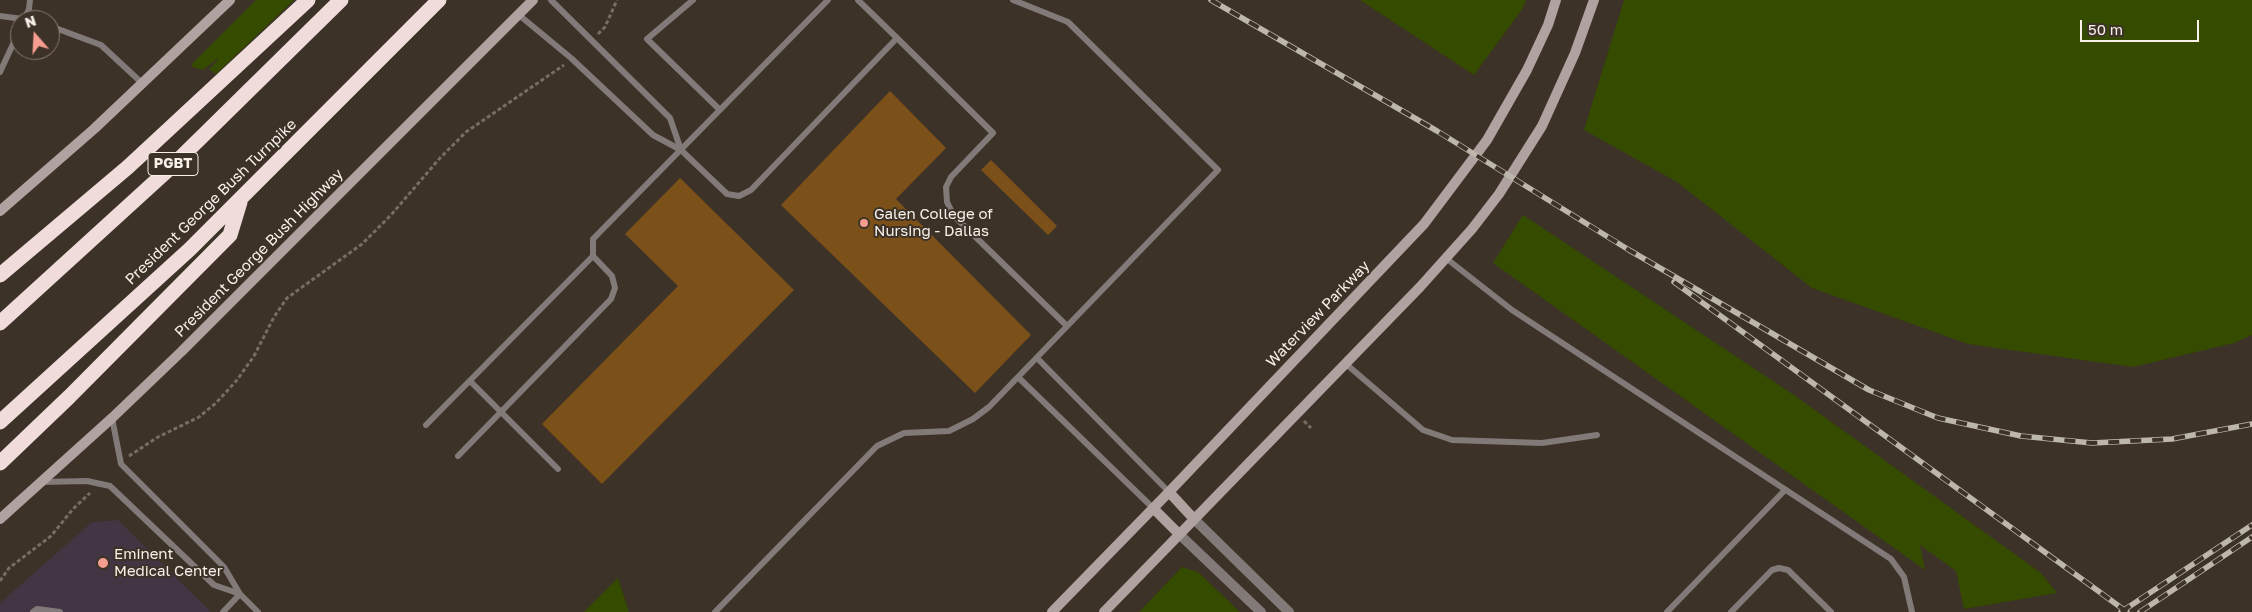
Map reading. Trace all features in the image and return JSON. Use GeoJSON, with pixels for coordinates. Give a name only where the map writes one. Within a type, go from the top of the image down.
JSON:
{"type":"FeatureCollection","features":[{"type":"Feature","properties":{"kind":"highway"},"geometry":{"type":"LineString","coordinates":[[0,275],[128,167],[308,0]]}},
{"type":"Feature","properties":{"kind":"highway","name":"PGBT"},"geometry":{"type":"LineString","coordinates":[[0,323],[169,169],[341,0]]}},
{"type":"Feature","properties":{"kind":"highway","name":"President George Bush Turnpike"},"geometry":{"type":"LineString","coordinates":[[0,422],[127,308],[240,200],[438,0]]}},
{"type":"Feature","properties":{"kind":"highway"},"geometry":{"type":"LineString","coordinates":[[0,462],[70,398],[230,235],[240,200]]}},
{"type":"Feature","properties":{"kind":"main road"},"geometry":{"type":"LineString","coordinates":[[0,211],[143,84],[230,0]]}},
{"type":"Feature","properties":{"kind":"main road","name":"President George Bush Highway"},"geometry":{"type":"LineString","coordinates":[[0,519],[112,418],[188,346],[533,0]]}},
{"type":"Feature","properties":{"kind":"main road","name":"Waterview Parkway"},"geometry":{"type":"LineString","coordinates":[[1052,612],[1424,224],[1487,140],[1527,70],[1548,25],[1556,0]]}},
{"type":"Feature","properties":{"kind":"main road"},"geometry":{"type":"LineString","coordinates":[[1104,612],[1447,258],[1498,194],[1542,126],[1575,53],[1594,0]]}},
{"type":"Feature","properties":{"kind":"main road"},"geometry":{"type":"LineString","coordinates":[[1169,492],[1194,518]]}},
{"type":"Feature","properties":{"kind":"main road"},"geometry":{"type":"LineString","coordinates":[[1153,508],[1180,534]]}},
{"type":"Feature","properties":{"kind":"street"},"geometry":{"type":"LineString","coordinates":[[1194,518],[1289,612]]}},
{"type":"Feature","properties":{"kind":"street"},"geometry":{"type":"LineString","coordinates":[[1180,534],[1261,612]]}},
{"type":"Feature","properties":{"kind":"lane"},"geometry":{"type":"LineString","coordinates":[[551,0],[670,118],[681,150]]}},
{"type":"Feature","properties":{"kind":"lane"},"geometry":{"type":"LineString","coordinates":[[693,0],[647,39],[720,110]]}},
{"type":"Feature","properties":{"kind":"lane"},"geometry":{"type":"LineString","coordinates":[[458,456],[611,299],[615,288],[612,276],[593,256],[593,239],[828,0]]}},
{"type":"Feature","properties":{"kind":"lane"},"geometry":{"type":"LineString","coordinates":[[858,0],[993,133],[952,177],[946,187],[946,202],[954,216],[1067,326]]}},
{"type":"Feature","properties":{"kind":"lane"},"geometry":{"type":"LineString","coordinates":[[715,612],[877,446],[904,432],[949,431],[963,425],[989,407],[1218,170],[1068,22],[1013,0]]}},
{"type":"Feature","properties":{"kind":"lane"},"geometry":{"type":"LineString","coordinates":[[518,15],[572,58],[653,135],[681,150],[727,194],[739,196],[751,190],[897,38]]}},
{"type":"Feature","properties":{"kind":"lane"},"geometry":{"type":"LineString","coordinates":[[60,30],[101,45],[143,84]]}},
{"type":"Feature","properties":{"kind":"lane"},"geometry":{"type":"LineString","coordinates":[[0,72],[10,50]]}},
{"type":"Feature","properties":{"kind":"lane"},"geometry":{"type":"LineString","coordinates":[[426,425],[593,256]]}},
{"type":"Feature","properties":{"kind":"lane"},"geometry":{"type":"LineString","coordinates":[[1447,258],[1512,310],[1891,559],[1904,577],[1912,612]]}},
{"type":"Feature","properties":{"kind":"lane"},"geometry":{"type":"LineString","coordinates":[[1037,358],[1169,492]]}},
{"type":"Feature","properties":{"kind":"lane"},"geometry":{"type":"LineString","coordinates":[[1346,364],[1423,430],[1452,440],[1542,443],[1597,435]]}},
{"type":"Feature","properties":{"kind":"lane"},"geometry":{"type":"LineString","coordinates":[[1019,378],[1153,508]]}},
{"type":"Feature","properties":{"kind":"lane"},"geometry":{"type":"LineString","coordinates":[[470,381],[558,469]]}},
{"type":"Feature","properties":{"kind":"lane"},"geometry":{"type":"LineString","coordinates":[[112,418],[121,464],[224,567],[240,594],[258,612]]}},
{"type":"Feature","properties":{"kind":"lane"},"geometry":{"type":"LineString","coordinates":[[42,482],[87,481],[110,486],[214,586],[240,594]]}},
{"type":"Feature","properties":{"kind":"lane"},"geometry":{"type":"LineString","coordinates":[[1672,611],[1785,490]]}},
{"type":"Feature","properties":{"kind":"lane"},"geometry":{"type":"LineString","coordinates":[[1732,612],[1772,570],[1778,568],[1788,570],[1831,612]]}},
{"type":"Feature","properties":{"kind":"lane"},"geometry":{"type":"LineString","coordinates":[[223,612],[240,594]]}},
{"type":"Feature","properties":{"kind":"lane"},"geometry":{"type":"LineString","coordinates":[[33,612],[37,609],[60,612]]}},
{"type":"Feature","properties":{"kind":"path"},"geometry":{"type":"LineString","coordinates":[[593,40],[604,27],[617,0]]}},
{"type":"Feature","properties":{"kind":"path"},"geometry":{"type":"LineString","coordinates":[[128,457],[158,437],[199,417],[216,403],[237,380],[254,356],[274,317],[287,298],[362,244],[392,215],[440,158],[466,132],[542,81],[572,58]]}},
{"type":"Feature","properties":{"kind":"path"},"geometry":{"type":"LineString","coordinates":[[0,581],[9,568],[51,536],[73,508],[91,492]]}},
{"type":"Feature","properties":{"kind":"shaded area","name":"Eminent Medical Center"},"geometry":{"type":"Polygon","coordinates":[[[118,520],[211,612],[0,612],[0,603],[92,522],[118,520]]]}},
{"type":"Feature","properties":{"kind":"green space"},"geometry":{"type":"Polygon","coordinates":[[[256,0],[294,0],[216,74],[209,69],[217,59],[203,70],[193,67],[191,65],[256,0]]]}},
{"type":"Feature","properties":{"kind":"green space"},"geometry":{"type":"Polygon","coordinates":[[[1360,0],[1526,0],[1523,8],[1474,75],[1360,0]]]}},
{"type":"Feature","properties":{"kind":"green space"},"geometry":{"type":"Polygon","coordinates":[[[1624,0],[2252,0],[2252,335],[2234,343],[2133,367],[1968,344],[1812,288],[1677,182],[1584,130],[1624,0]]]}},
{"type":"Feature","properties":{"kind":"green space"},"geometry":{"type":"Polygon","coordinates":[[[1523,215],[1794,395],[2041,573],[2057,593],[1964,609],[1956,571],[1920,545],[1925,570],[1493,263],[1523,215]]]}},
{"type":"Feature","properties":{"kind":"green space"},"geometry":{"type":"Polygon","coordinates":[[[1182,567],[1198,572],[1240,612],[1139,612],[1182,567]]]}},
{"type":"Feature","properties":{"kind":"green space"},"geometry":{"type":"Polygon","coordinates":[[[618,578],[629,612],[584,612],[618,578]]]}},
{"type":"Feature","properties":{"kind":"building"},"geometry":{"type":"Polygon","coordinates":[[[890,91],[946,148],[896,199],[1031,335],[975,393],[781,205],[890,91]]]}},
{"type":"Feature","properties":{"kind":"building"},"geometry":{"type":"Polygon","coordinates":[[[991,160],[1057,226],[1048,235],[981,170],[991,160]]]}},
{"type":"Feature","properties":{"kind":"building"},"geometry":{"type":"Polygon","coordinates":[[[680,178],[794,290],[602,484],[542,424],[678,286],[625,234],[680,178]]]}},
{"type":"Feature","properties":{"kind":"railway"},"geometry":{"type":"LineString","coordinates":[[1211,0],[1437,131],[1629,250],[1869,390],[1938,418],[2021,436],[2092,443],[2172,439],[2252,424]]}},
{"type":"Feature","properties":{"kind":"railway"},"geometry":{"type":"LineString","coordinates":[[1674,282],[2127,612]]}},
{"type":"Feature","properties":{"kind":"railway"},"geometry":{"type":"LineString","coordinates":[[2121,612],[2252,525]]}},
{"type":"Feature","properties":{"kind":"railway"},"geometry":{"type":"LineString","coordinates":[[2140,612],[2252,537]]}},
{"type":"Feature","properties":{"kind":"place","name":"Galen College of Nursing - Dallas"},"geometry":{"type":"Point","coordinates":[864,223]}},
{"type":"Feature","properties":{"kind":"place","name":"Eminent Medical Center"},"geometry":{"type":"Point","coordinates":[103,563]}}]}
